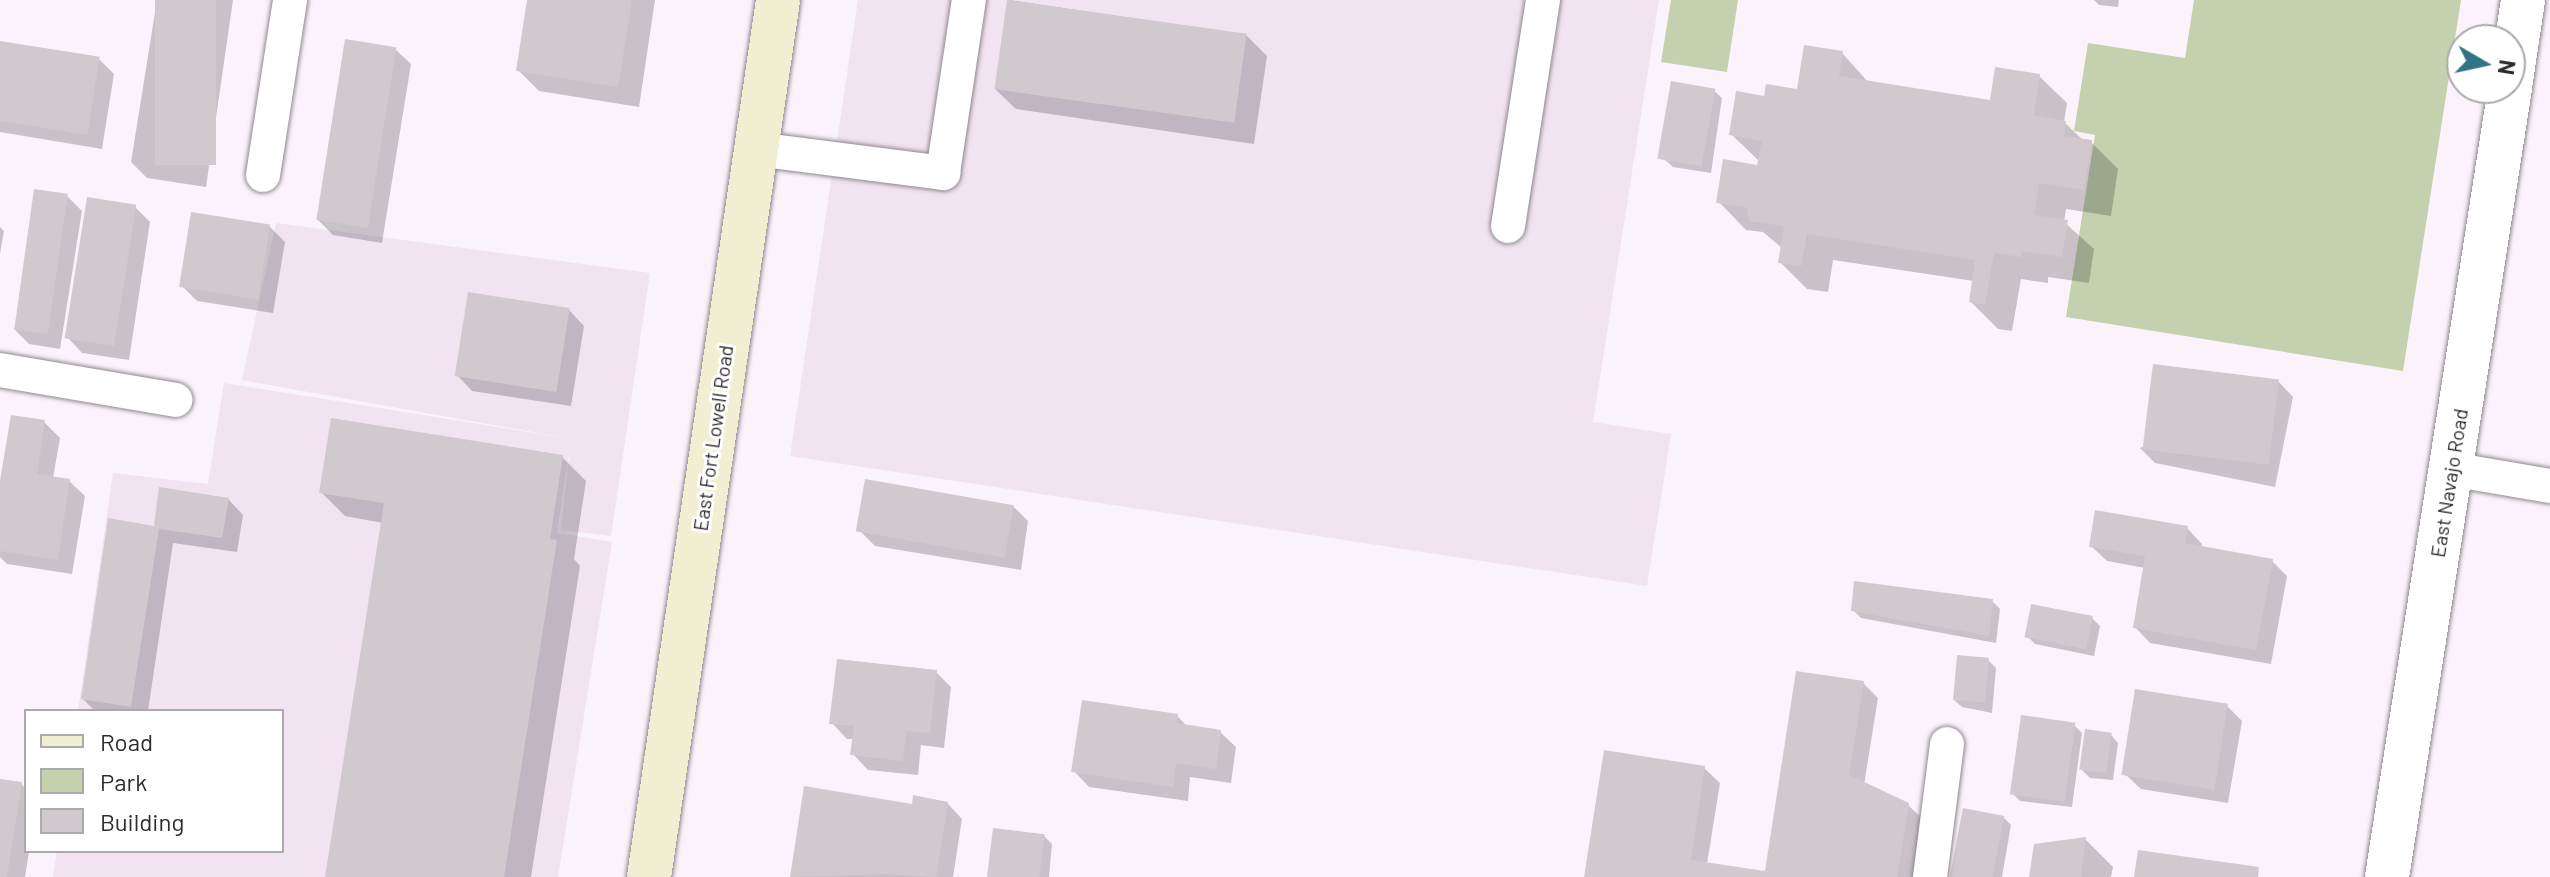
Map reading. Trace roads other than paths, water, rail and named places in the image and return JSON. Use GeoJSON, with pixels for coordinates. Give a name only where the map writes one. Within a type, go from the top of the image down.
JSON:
{"type":"FeatureCollection","features":[{"type":"Feature","properties":{"kind":"main road","name":"East Fort Lowell Road"},"geometry":{"type":"LineString","coordinates":[[649,877],[778,0]]}},
{"type":"Feature","properties":{"kind":"street","name":"East Navajo Road"},"geometry":{"type":"LineString","coordinates":[[2519,24],[2523,0]]}},
{"type":"Feature","properties":{"kind":"street","name":"East Navajo Road"},"geometry":{"type":"LineString","coordinates":[[2387,877],[2508,104]]}},
{"type":"Feature","properties":{"kind":"lane"},"geometry":{"type":"LineString","coordinates":[[263,175],[290,0]]}},
{"type":"Feature","properties":{"kind":"lane"},"geometry":{"type":"LineString","coordinates":[[756,149],[943,173],[969,0]]}},
{"type":"Feature","properties":{"kind":"lane"},"geometry":{"type":"LineString","coordinates":[[1508,226],[1543,0]]}},
{"type":"Feature","properties":{"kind":"lane"},"geometry":{"type":"LineString","coordinates":[[0,370],[175,400]]}},
{"type":"Feature","properties":{"kind":"lane"},"geometry":{"type":"LineString","coordinates":[[2451,469],[2550,486]]}},
{"type":"Feature","properties":{"kind":"lane"},"geometry":{"type":"LineString","coordinates":[[1930,877],[1947,744]]}}]}
